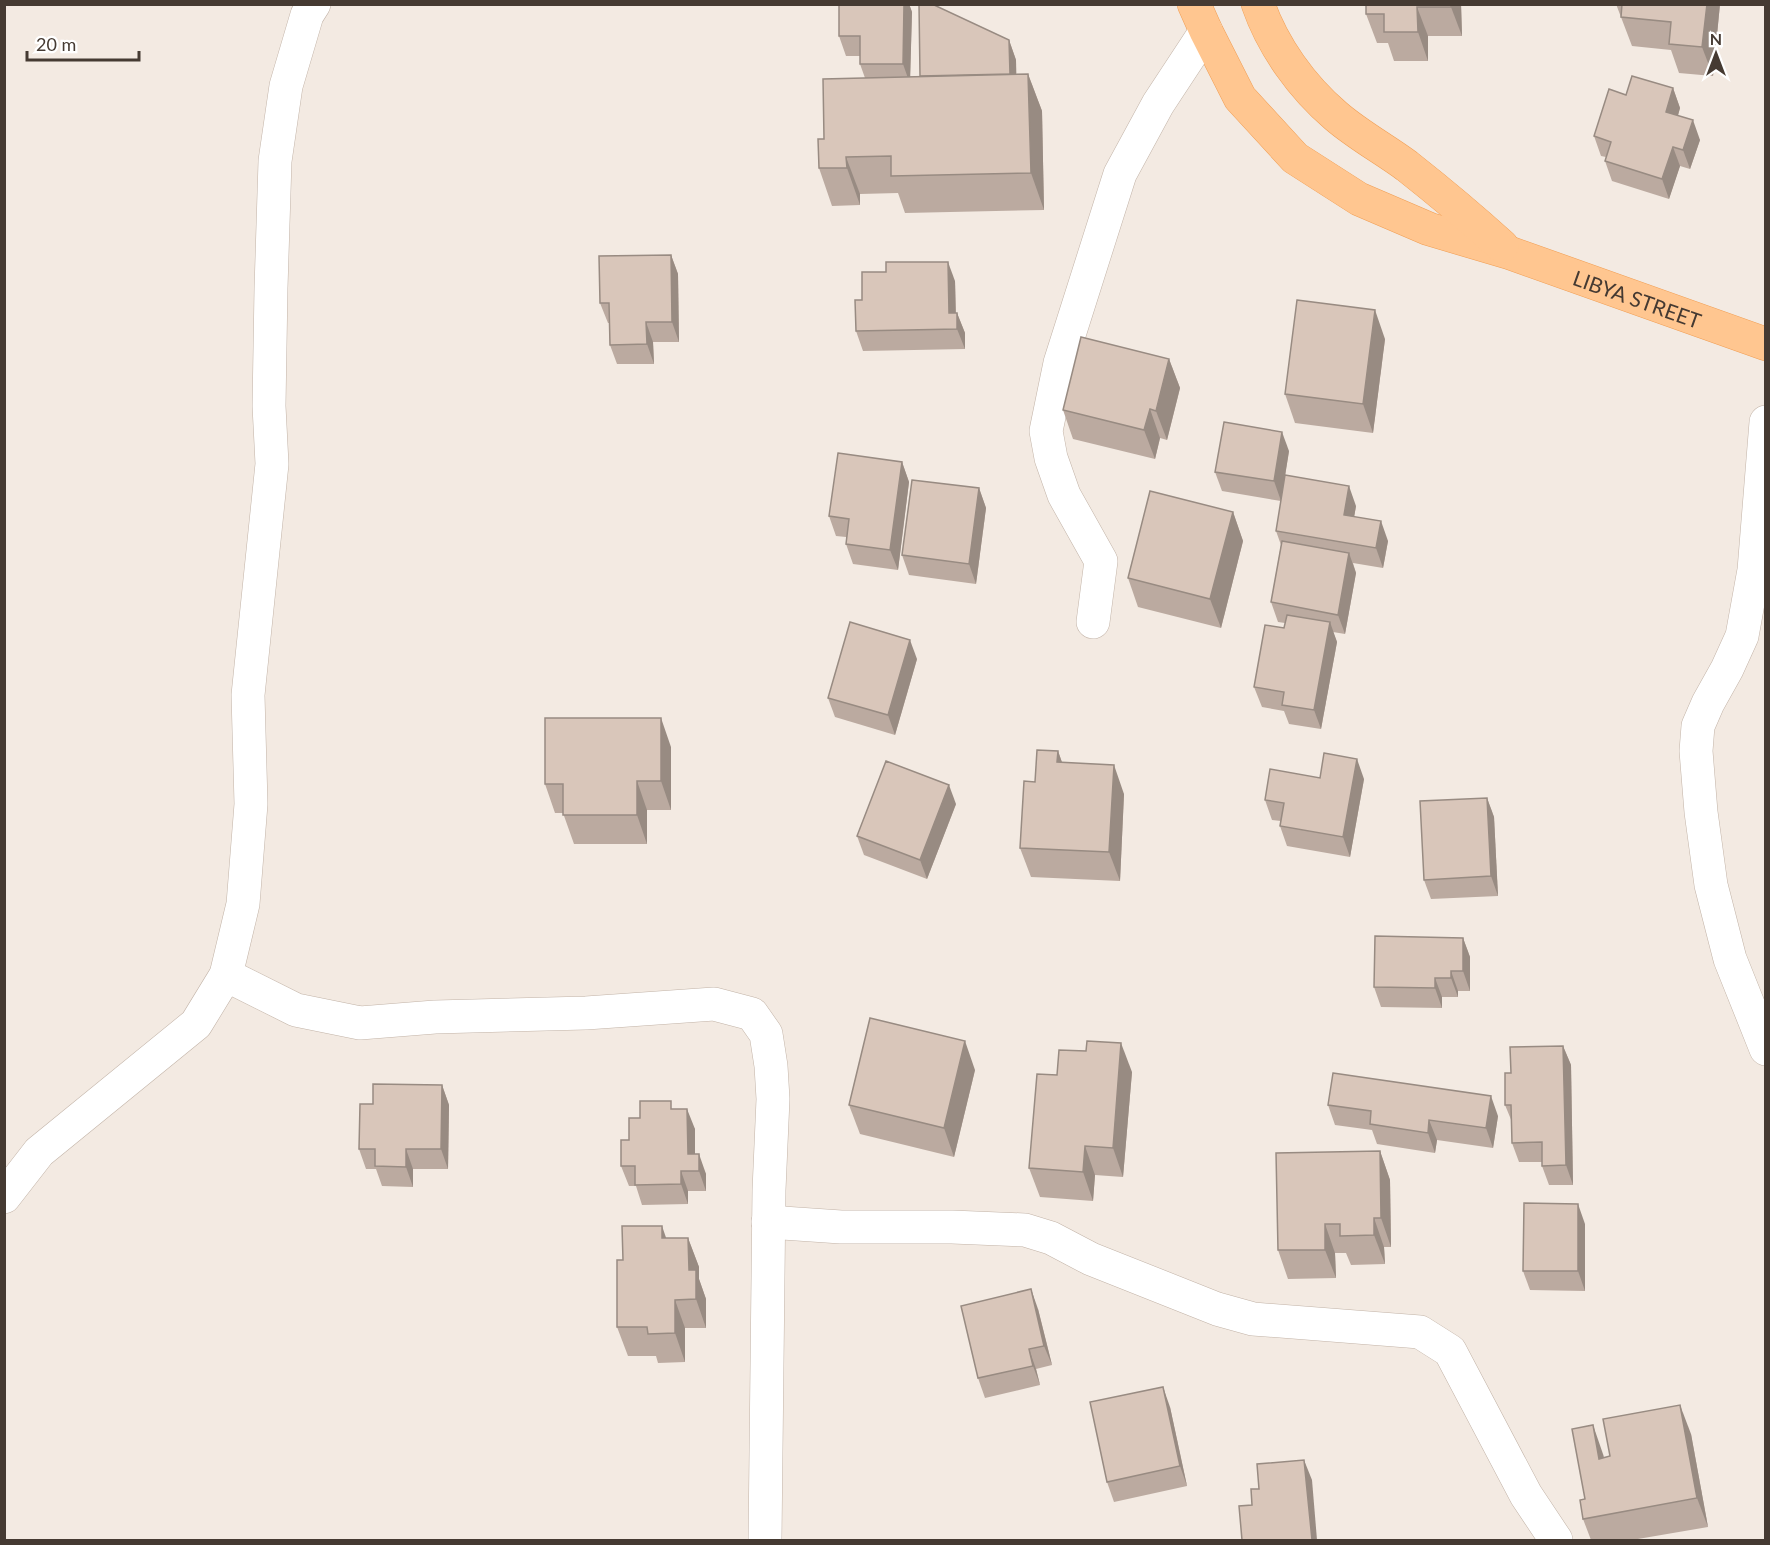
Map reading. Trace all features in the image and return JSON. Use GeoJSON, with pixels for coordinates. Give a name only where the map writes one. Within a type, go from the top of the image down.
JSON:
{"type":"FeatureCollection","features":[{"type":"Feature","properties":{"kind":"main road"},"geometry":{"type":"LineString","coordinates":[[1258,4],[1263,20],[1294,72],[1336,116],[1388,151],[1446,196],[1510,253]]}},
{"type":"Feature","properties":{"kind":"main road","name":"LIBYA STREET"},"geometry":{"type":"LineString","coordinates":[[1200,18],[1240,98],[1295,158],[1359,200],[1429,229],[1510,253],[1766,344]]}},
{"type":"Feature","properties":{"kind":"street"},"geometry":{"type":"LineString","coordinates":[[4,1197],[39,1152],[196,1024],[226,975],[244,893],[251,804],[248,695],[272,464],[270,311],[275,161],[286,86],[308,15],[314,4]]}},
{"type":"Feature","properties":{"kind":"street"},"geometry":{"type":"LineString","coordinates":[[1093,622],[1101,561],[1064,495],[1051,458],[1046,431],[1060,363],[1120,174],[1158,105],[1200,18]]}},
{"type":"Feature","properties":{"kind":"street"},"geometry":{"type":"LineString","coordinates":[[1766,422],[1754,570],[1742,636],[1698,726],[1696,751],[1701,812],[1711,885],[1730,959],[1766,1049]]}},
{"type":"Feature","properties":{"kind":"street"},"geometry":{"type":"LineString","coordinates":[[226,975],[296,1010],[360,1023],[435,1017],[586,1013],[714,1004],[752,1014],[766,1034],[773,1099],[768,1222],[765,1540]]}},
{"type":"Feature","properties":{"kind":"street"},"geometry":{"type":"LineString","coordinates":[[768,1222],[841,1227],[952,1227],[1025,1230],[1051,1238],[1091,1259],[1217,1309],[1252,1319],[1420,1332],[1450,1351],[1526,1495],[1556,1540]]}},
{"type":"Feature","properties":{"kind":"building"},"geometry":{"type":"Polygon","coordinates":[[[839,4],[904,4],[903,64],[860,64],[860,36],[839,36],[839,4]]]}},
{"type":"Feature","properties":{"kind":"building"},"geometry":{"type":"Polygon","coordinates":[[[919,4],[932,4],[1009,40],[1010,74],[920,76],[919,4]]]}},
{"type":"Feature","properties":{"kind":"building"},"geometry":{"type":"Polygon","coordinates":[[[1366,4],[1451,4],[1451,7],[1417,7],[1418,32],[1384,32],[1384,14],[1366,14],[1366,4]]]}},
{"type":"Feature","properties":{"kind":"building"},"geometry":{"type":"Polygon","coordinates":[[[1622,4],[1707,4],[1702,47],[1669,44],[1671,22],[1621,17],[1622,4]]]}},
{"type":"Feature","properties":{"kind":"building"},"geometry":{"type":"Polygon","coordinates":[[[1028,74],[1031,173],[891,176],[891,156],[846,157],[847,168],[819,168],[818,139],[824,139],[823,79],[1028,74]]]}},
{"type":"Feature","properties":{"kind":"building"},"geometry":{"type":"Polygon","coordinates":[[[1632,76],[1673,88],[1666,112],[1693,120],[1683,150],[1673,147],[1662,179],[1605,161],[1611,142],[1594,136],[1609,89],[1626,95],[1632,76]]]}},
{"type":"Feature","properties":{"kind":"building"},"geometry":{"type":"Polygon","coordinates":[[[671,255],[672,322],[646,322],[647,344],[610,345],[609,303],[600,303],[599,256],[671,255]]]}},
{"type":"Feature","properties":{"kind":"building"},"geometry":{"type":"Polygon","coordinates":[[[886,262],[948,262],[949,313],[957,313],[957,329],[856,331],[855,300],[862,300],[862,272],[886,272],[886,262]]]}},
{"type":"Feature","properties":{"kind":"building"},"geometry":{"type":"Polygon","coordinates":[[[1297,300],[1375,310],[1363,404],[1285,394],[1297,300]]]}},
{"type":"Feature","properties":{"kind":"building"},"geometry":{"type":"Polygon","coordinates":[[[1081,337],[1169,359],[1156,411],[1150,409],[1144,430],[1063,410],[1081,337]]]}},
{"type":"Feature","properties":{"kind":"building"},"geometry":{"type":"Polygon","coordinates":[[[1224,422],[1282,432],[1274,481],[1215,472],[1224,422]]]}},
{"type":"Feature","properties":{"kind":"building"},"geometry":{"type":"Polygon","coordinates":[[[838,453],[902,462],[890,550],[846,544],[849,519],[829,516],[838,453]]]}},
{"type":"Feature","properties":{"kind":"building"},"geometry":{"type":"Polygon","coordinates":[[[1285,475],[1349,486],[1344,515],[1381,521],[1376,548],[1276,531],[1285,475]]]}},
{"type":"Feature","properties":{"kind":"building"},"geometry":{"type":"Polygon","coordinates":[[[912,480],[979,488],[969,564],[902,555],[912,480]]]}},
{"type":"Feature","properties":{"kind":"building"},"geometry":{"type":"Polygon","coordinates":[[[1150,491],[1233,512],[1210,599],[1128,578],[1150,491]]]}},
{"type":"Feature","properties":{"kind":"building"},"geometry":{"type":"Polygon","coordinates":[[[1282,541],[1349,553],[1338,615],[1271,602],[1282,541]]]}},
{"type":"Feature","properties":{"kind":"building"},"geometry":{"type":"Polygon","coordinates":[[[1287,615],[1330,622],[1314,710],[1282,705],[1284,692],[1254,687],[1265,625],[1284,628],[1287,615]]]}},
{"type":"Feature","properties":{"kind":"building"},"geometry":{"type":"Polygon","coordinates":[[[850,622],[910,640],[888,715],[828,698],[850,622]]]}},
{"type":"Feature","properties":{"kind":"building"},"geometry":{"type":"Polygon","coordinates":[[[545,718],[661,718],[661,781],[637,781],[637,815],[563,815],[563,784],[545,784],[545,718]]]}},
{"type":"Feature","properties":{"kind":"building"},"geometry":{"type":"Polygon","coordinates":[[[1037,750],[1058,751],[1057,762],[1114,765],[1109,852],[1020,848],[1024,781],[1035,782],[1037,750]]]}},
{"type":"Feature","properties":{"kind":"building"},"geometry":{"type":"Polygon","coordinates":[[[1324,753],[1357,759],[1343,837],[1280,826],[1284,803],[1265,800],[1270,769],[1320,778],[1324,753]]]}},
{"type":"Feature","properties":{"kind":"building"},"geometry":{"type":"Polygon","coordinates":[[[886,761],[949,785],[920,860],[857,836],[886,761]]]}},
{"type":"Feature","properties":{"kind":"building"},"geometry":{"type":"Polygon","coordinates":[[[1487,798],[1491,876],[1424,880],[1420,801],[1487,798]]]}},
{"type":"Feature","properties":{"kind":"building"},"geometry":{"type":"Polygon","coordinates":[[[1375,936],[1463,938],[1463,971],[1451,971],[1451,978],[1435,978],[1435,988],[1374,987],[1375,936]]]}},
{"type":"Feature","properties":{"kind":"building"},"geometry":{"type":"Polygon","coordinates":[[[870,1018],[965,1041],[944,1128],[849,1105],[870,1018]]]}},
{"type":"Feature","properties":{"kind":"building"},"geometry":{"type":"Polygon","coordinates":[[[1087,1041],[1121,1043],[1113,1148],[1085,1146],[1083,1172],[1029,1168],[1037,1074],[1057,1075],[1059,1050],[1086,1051],[1087,1041]]]}},
{"type":"Feature","properties":{"kind":"building"},"geometry":{"type":"Polygon","coordinates":[[[1563,1046],[1566,1165],[1542,1166],[1542,1142],[1512,1143],[1511,1105],[1505,1105],[1505,1073],[1511,1073],[1510,1047],[1563,1046]]]}},
{"type":"Feature","properties":{"kind":"building"},"geometry":{"type":"Polygon","coordinates":[[[1333,1073],[1491,1096],[1486,1128],[1429,1120],[1428,1133],[1370,1124],[1371,1111],[1328,1105],[1333,1073]]]}},
{"type":"Feature","properties":{"kind":"building"},"geometry":{"type":"Polygon","coordinates":[[[373,1084],[442,1085],[441,1149],[406,1149],[406,1167],[375,1166],[375,1149],[359,1149],[360,1104],[373,1104],[373,1084]]]}},
{"type":"Feature","properties":{"kind":"building"},"geometry":{"type":"Polygon","coordinates":[[[640,1101],[671,1101],[671,1109],[687,1109],[688,1154],[699,1154],[699,1171],[681,1171],[681,1184],[635,1185],[635,1166],[621,1166],[621,1140],[629,1140],[629,1118],[640,1118],[640,1101]]]}},
{"type":"Feature","properties":{"kind":"building"},"geometry":{"type":"Polygon","coordinates":[[[1380,1151],[1381,1218],[1374,1218],[1374,1235],[1340,1236],[1340,1224],[1325,1224],[1325,1250],[1278,1250],[1276,1153],[1380,1151]]]}},
{"type":"Feature","properties":{"kind":"building"},"geometry":{"type":"Polygon","coordinates":[[[1524,1203],[1578,1204],[1578,1271],[1523,1271],[1524,1203]]]}},
{"type":"Feature","properties":{"kind":"building"},"geometry":{"type":"Polygon","coordinates":[[[622,1226],[662,1226],[662,1238],[688,1238],[689,1270],[696,1270],[696,1299],[675,1300],[675,1333],[648,1334],[647,1327],[617,1327],[617,1260],[623,1260],[622,1226]]]}},
{"type":"Feature","properties":{"kind":"building"},"geometry":{"type":"Polygon","coordinates":[[[1031,1289],[1044,1346],[1029,1349],[1033,1366],[978,1378],[961,1306],[1031,1289]]]}},
{"type":"Feature","properties":{"kind":"building"},"geometry":{"type":"Polygon","coordinates":[[[1163,1387],[1180,1466],[1107,1482],[1090,1402],[1163,1387]]]}},
{"type":"Feature","properties":{"kind":"building"},"geometry":{"type":"Polygon","coordinates":[[[1680,1405],[1697,1498],[1583,1519],[1580,1500],[1585,1499],[1572,1429],[1593,1425],[1599,1459],[1610,1456],[1603,1419],[1680,1405]]]}},
{"type":"Feature","properties":{"kind":"building"},"geometry":{"type":"Polygon","coordinates":[[[1304,1460],[1312,1540],[1242,1540],[1239,1506],[1252,1505],[1251,1489],[1259,1489],[1257,1464],[1304,1460]]]}}]}
